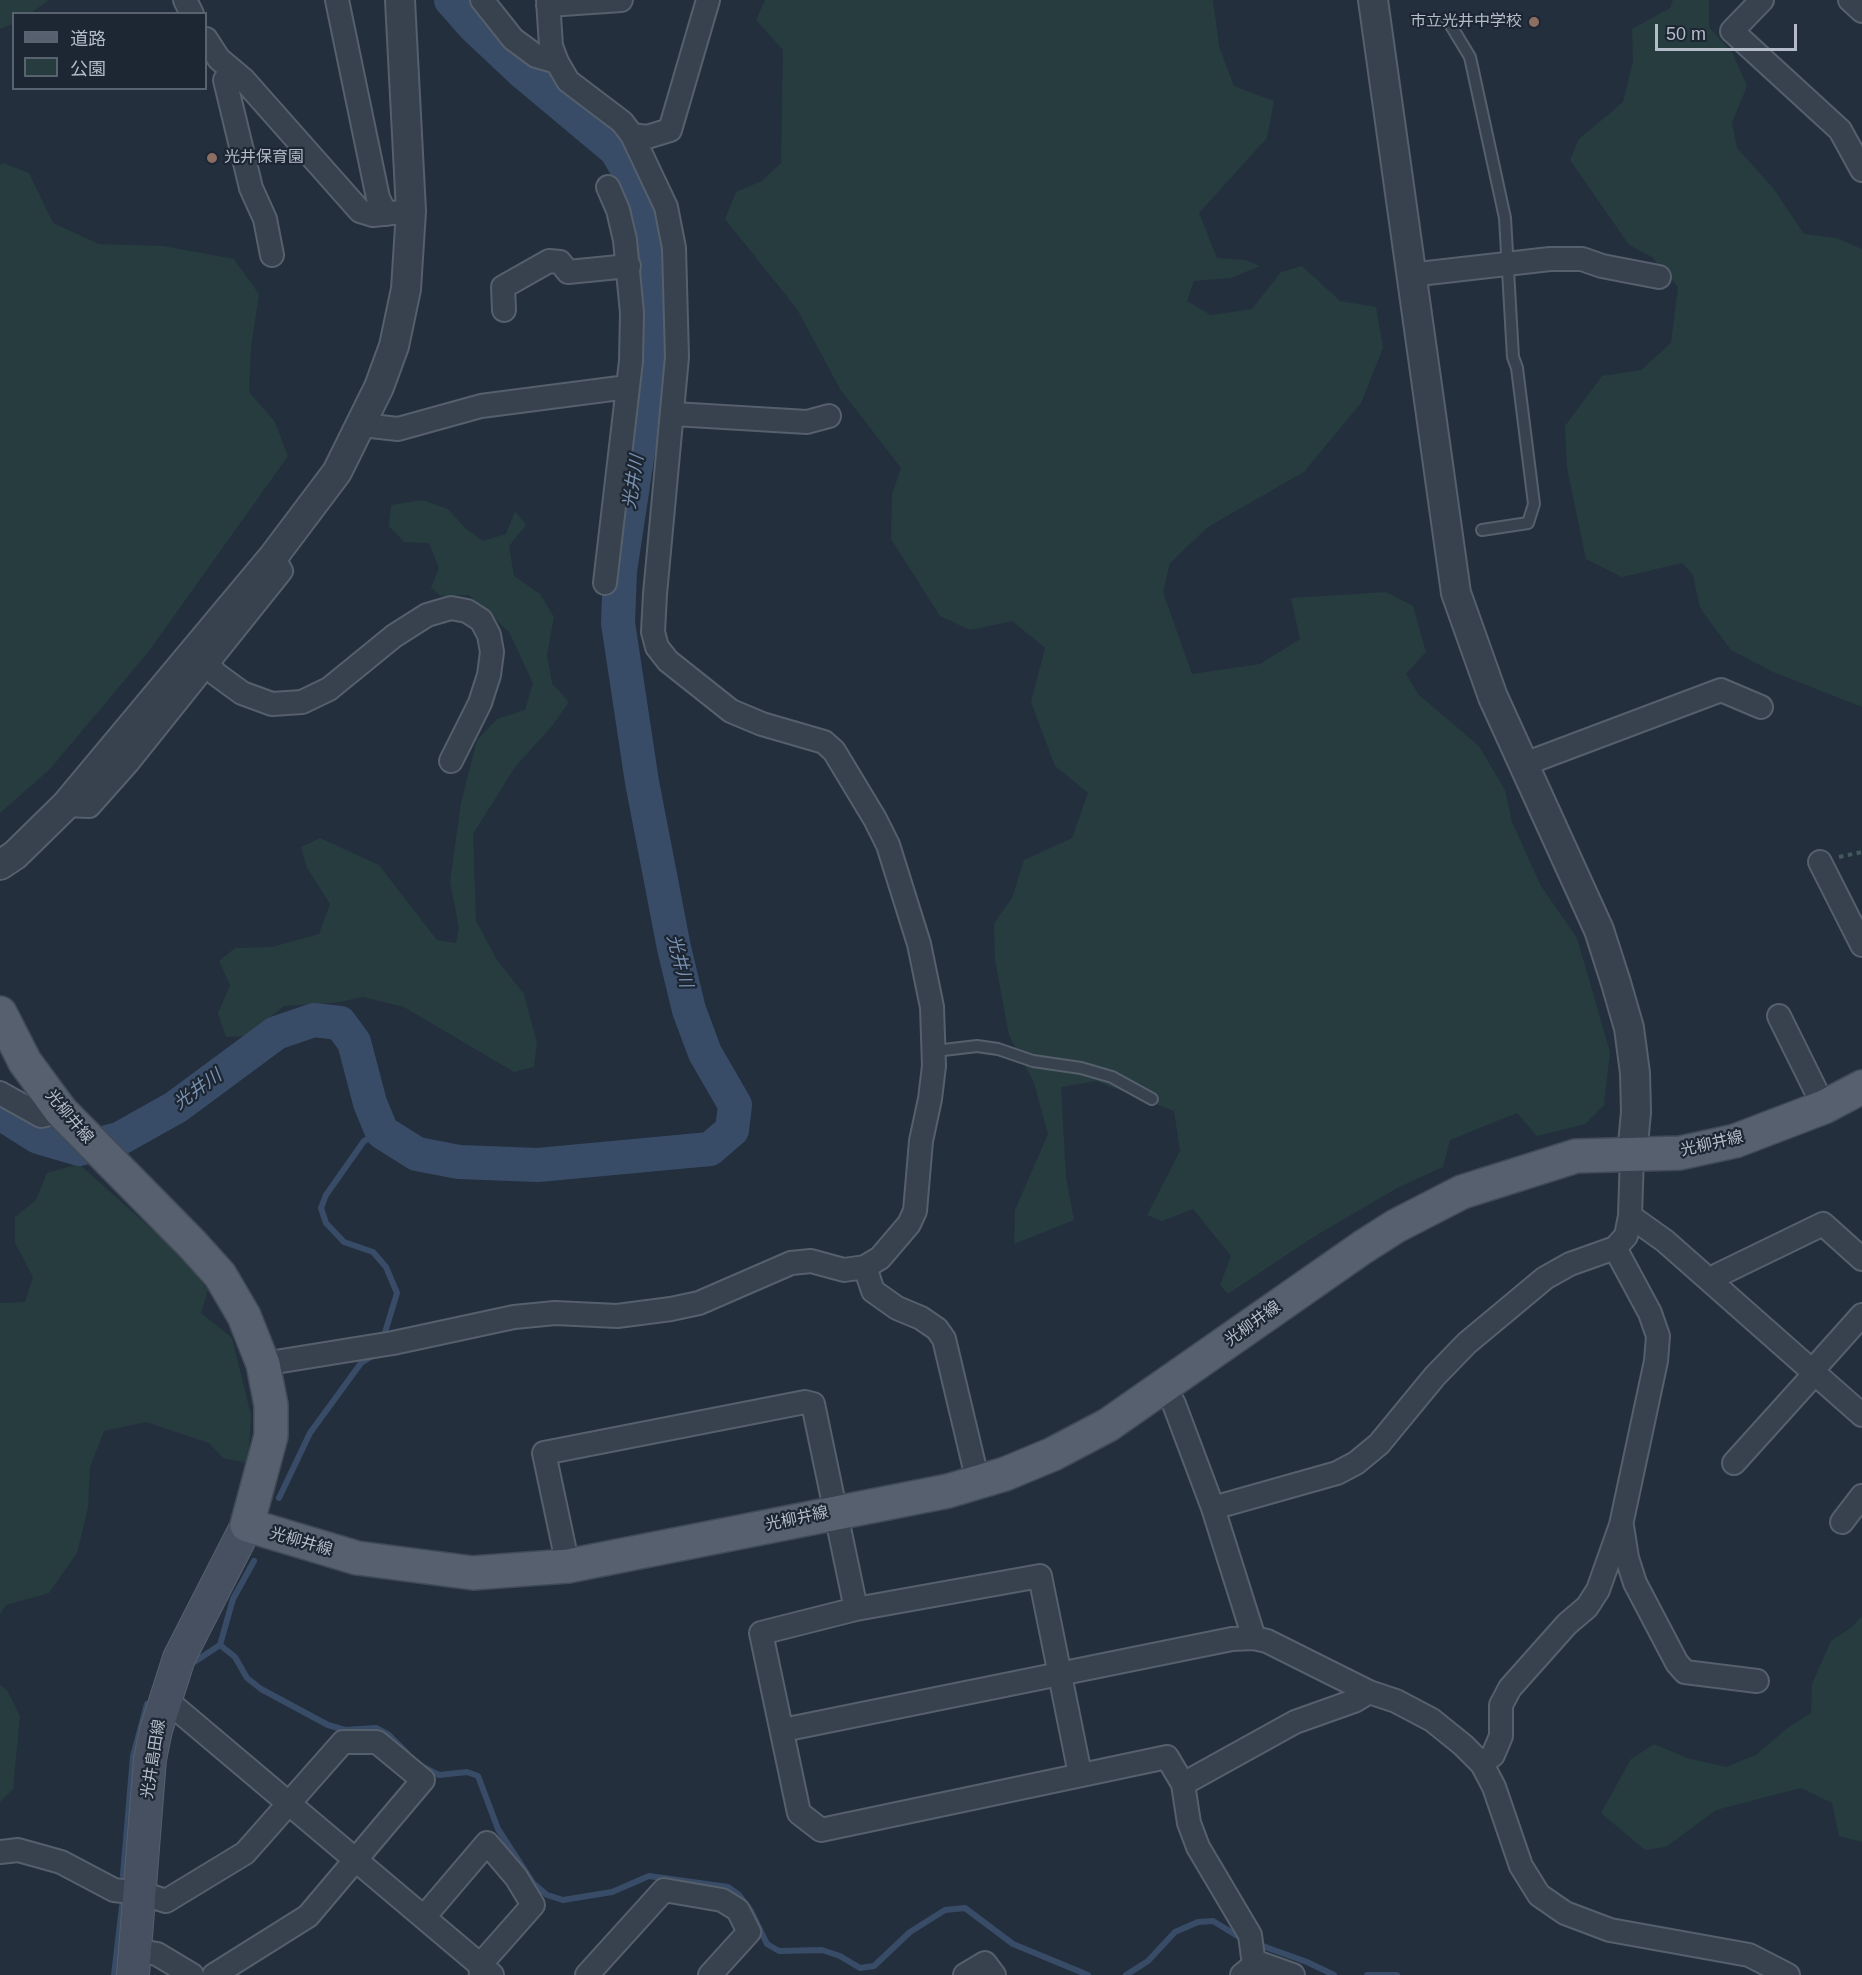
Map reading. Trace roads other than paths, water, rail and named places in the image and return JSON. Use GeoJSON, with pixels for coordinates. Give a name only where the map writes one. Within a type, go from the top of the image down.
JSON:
{"type":"FeatureCollection","features":[{"type":"Feature","properties":{"kind":"main road","name":"光柳井線"},"geometry":{"type":"LineString","coordinates":[[0,1013],[25,1062],[61,1111],[220,1275],[244,1316],[263,1364],[271,1405],[271,1436],[247,1526],[357,1558],[417,1568],[472,1573],[568,1566],[834,1511],[948,1491],[978,1482],[1053,1454],[1108,1425],[1165,1388],[1363,1247],[1396,1226],[1462,1192],[1576,1156],[1680,1153],[1735,1141],[1824,1107],[1862,1088]]}},
{"type":"Feature","properties":{"kind":"main road","name":"光井島田線"},"geometry":{"type":"LineString","coordinates":[[134,1963],[150,1759],[165,1699],[180,1658],[247,1526]]}},
{"type":"Feature","properties":{"kind":"street"},"geometry":{"type":"LineString","coordinates":[[337,0],[378,198],[399,213]]}},
{"type":"Feature","properties":{"kind":"street"},"geometry":{"type":"LineString","coordinates":[[0,865],[15,855],[66,805],[273,557],[337,472],[362,425],[394,346],[406,289],[399,213],[400,0]]}},
{"type":"Feature","properties":{"kind":"street"},"geometry":{"type":"LineString","coordinates":[[482,0],[513,39],[536,56],[556,62]]}},
{"type":"Feature","properties":{"kind":"street"},"geometry":{"type":"LineString","coordinates":[[263,1364],[385,1344],[514,1317],[555,1313],[617,1316],[671,1309],[699,1303],[791,1263],[812,1261],[844,1270],[865,1267],[880,1258],[909,1224],[915,1211],[921,1141],[930,1099],[934,1051],[932,1007],[919,944],[888,845],[834,751],[824,742],[762,724],[732,711],[668,661],[657,647],[653,632],[674,414],[677,357],[674,248],[666,207],[632,135],[622,122],[568,81],[556,62],[551,46],[548,3],[621,0]]}},
{"type":"Feature","properties":{"kind":"street"},"geometry":{"type":"LineString","coordinates":[[632,135],[647,137],[670,130],[708,0]]}},
{"type":"Feature","properties":{"kind":"street"},"geometry":{"type":"LineString","coordinates":[[1213,1508],[1337,1473],[1356,1463],[1379,1444],[1435,1376],[1467,1343],[1545,1278],[1570,1264],[1615,1248],[1626,1236],[1630,1216],[1636,1112],[1635,1072],[1629,1028],[1599,930],[1522,765],[1471,642],[1456,593],[1373,0]]}},
{"type":"Feature","properties":{"kind":"street"},"geometry":{"type":"LineString","coordinates":[[1762,0],[1732,31],[1840,130],[1862,170]]}},
{"type":"Feature","properties":{"kind":"street"},"geometry":{"type":"LineString","coordinates":[[1850,0],[1862,11]]}},
{"type":"Feature","properties":{"kind":"street"},"geometry":{"type":"LineString","coordinates":[[207,41],[225,80],[252,188],[265,219],[272,255]]}},
{"type":"Feature","properties":{"kind":"street"},"geometry":{"type":"LineString","coordinates":[[219,65],[244,80],[360,211],[373,215],[399,213]]}},
{"type":"Feature","properties":{"kind":"street"},"geometry":{"type":"LineString","coordinates":[[605,583],[631,361],[632,313],[629,266],[618,210],[608,187]]}},
{"type":"Feature","properties":{"kind":"street"},"geometry":{"type":"LineString","coordinates":[[1410,275],[1550,259],[1582,259],[1602,266],[1659,277]]}},
{"type":"Feature","properties":{"kind":"street"},"geometry":{"type":"LineString","coordinates":[[504,310],[503,286],[549,261],[561,262],[568,272],[629,266]]}},
{"type":"Feature","properties":{"kind":"street"},"geometry":{"type":"LineString","coordinates":[[362,425],[398,429],[481,406],[627,387]]}},
{"type":"Feature","properties":{"kind":"street"},"geometry":{"type":"LineString","coordinates":[[674,414],[807,422],[829,416]]}},
{"type":"Feature","properties":{"kind":"street"},"geometry":{"type":"LineString","coordinates":[[66,805],[89,806],[209,665],[281,571],[273,557]]}},
{"type":"Feature","properties":{"kind":"street"},"geometry":{"type":"LineString","coordinates":[[209,665],[216,674],[242,693],[272,704],[302,702],[329,689],[394,636],[427,615],[452,608],[467,611],[481,620],[489,635],[492,652],[489,675],[480,703],[451,761]]}},
{"type":"Feature","properties":{"kind":"street"},"geometry":{"type":"LineString","coordinates":[[1522,765],[1721,690],[1761,707]]}},
{"type":"Feature","properties":{"kind":"street"},"geometry":{"type":"LineString","coordinates":[[1820,862],[1862,945]]}},
{"type":"Feature","properties":{"kind":"street"},"geometry":{"type":"LineString","coordinates":[[1779,1016],[1824,1107]]}},
{"type":"Feature","properties":{"kind":"street"},"geometry":{"type":"LineString","coordinates":[[0,1093],[41,1116],[61,1111]]}},
{"type":"Feature","properties":{"kind":"street"},"geometry":{"type":"LineString","coordinates":[[1630,1216],[1665,1241],[1862,1415]]}},
{"type":"Feature","properties":{"kind":"street"},"geometry":{"type":"LineString","coordinates":[[1713,1283],[1718,1275],[1823,1224],[1862,1259]]}},
{"type":"Feature","properties":{"kind":"street"},"geometry":{"type":"LineString","coordinates":[[1482,1764],[1493,1755],[1501,1736],[1501,1705],[1510,1688],[1568,1624],[1587,1607],[1598,1590],[1621,1525],[1656,1361],[1658,1336],[1650,1313],[1615,1248]]}},
{"type":"Feature","properties":{"kind":"street"},"geometry":{"type":"LineString","coordinates":[[865,1267],[873,1291],[897,1308],[921,1318],[937,1329],[944,1339],[978,1482]]}},
{"type":"Feature","properties":{"kind":"street"},"geometry":{"type":"LineString","coordinates":[[1734,1463],[1808,1381],[1812,1371],[1862,1315]]}},
{"type":"Feature","properties":{"kind":"street"},"geometry":{"type":"LineString","coordinates":[[1165,1388],[1174,1404],[1213,1508],[1254,1638]]}},
{"type":"Feature","properties":{"kind":"street"},"geometry":{"type":"LineString","coordinates":[[568,1566],[544,1453],[806,1402],[813,1404],[856,1609]]}},
{"type":"Feature","properties":{"kind":"street"},"geometry":{"type":"LineString","coordinates":[[1842,1522],[1862,1496]]}},
{"type":"Feature","properties":{"kind":"street"},"geometry":{"type":"LineString","coordinates":[[1621,1525],[1627,1558],[1635,1582],[1677,1663],[1685,1672],[1757,1680]]}},
{"type":"Feature","properties":{"kind":"street"},"geometry":{"type":"LineString","coordinates":[[1080,1774],[1040,1576],[856,1609],[761,1633],[799,1813],[821,1830],[1167,1757],[1183,1784],[1189,1823],[1198,1847],[1249,1956],[1262,1964],[1293,1975]]}},
{"type":"Feature","properties":{"kind":"street"},"geometry":{"type":"LineString","coordinates":[[783,1730],[1061,1672],[1233,1640],[1254,1638],[1267,1641],[1369,1692],[1396,1701],[1432,1720],[1482,1764],[1494,1787],[1521,1866],[1539,1895],[1565,1914],[1610,1930],[1749,1955],[1788,1975]]}},
{"type":"Feature","properties":{"kind":"street"},"geometry":{"type":"LineString","coordinates":[[1183,1784],[1295,1722],[1354,1701],[1369,1692]]}},
{"type":"Feature","properties":{"kind":"street"},"geometry":{"type":"LineString","coordinates":[[165,1699],[424,1917],[484,1972],[532,1905],[516,1877],[487,1843],[424,1917]]}},
{"type":"Feature","properties":{"kind":"street"},"geometry":{"type":"LineString","coordinates":[[0,1852],[18,1850],[61,1862],[114,1890],[141,1893],[166,1901],[245,1853],[343,1742],[377,1742],[423,1780],[308,1916],[214,1975]]}},
{"type":"Feature","properties":{"kind":"street"},"geometry":{"type":"LineString","coordinates":[[587,1975],[664,1890],[722,1900],[738,1910],[749,1932],[710,1975]]}},
{"type":"Feature","properties":{"kind":"street"},"geometry":{"type":"LineString","coordinates":[[134,1963],[157,1954],[192,1975]]}},
{"type":"Feature","properties":{"kind":"street"},"geometry":{"type":"LineString","coordinates":[[966,1975],[985,1964],[994,1975]]}},
{"type":"Feature","properties":{"kind":"lane"},"geometry":{"type":"LineString","coordinates":[[1447,19],[1470,57],[1505,218],[1513,357],[1517,368],[1534,504],[1528,523],[1482,530]]}},
{"type":"Feature","properties":{"kind":"lane"},"geometry":{"type":"LineString","coordinates":[[934,1051],[977,1046],[998,1049],[1033,1061],[1081,1068],[1112,1077],[1152,1099]]}},
{"type":"Feature","properties":{"kind":"waterway","name":"光井川"},"geometry":{"type":"LineString","coordinates":[[0,1113],[38,1137],[79,1149],[119,1139],[176,1107],[276,1033],[314,1020],[340,1023],[354,1042],[370,1103],[382,1132],[417,1154],[459,1162],[538,1165],[710,1149],[732,1130],[735,1105],[705,1053],[689,1010],[674,948],[642,782],[618,623],[620,571],[652,359],[649,217],[637,186],[616,150],[524,73],[473,25],[451,0]]}},
{"type":"Feature","properties":{"kind":"waterway"},"geometry":{"type":"LineString","coordinates":[[382,1132],[364,1141],[326,1195],[321,1208],[326,1223],[344,1242],[373,1252],[386,1267],[397,1293],[383,1339]]}},
{"type":"Feature","properties":{"kind":"waterway"},"geometry":{"type":"LineString","coordinates":[[279,1498],[310,1433],[361,1363],[374,1355]]}},
{"type":"Feature","properties":{"kind":"waterway"},"geometry":{"type":"LineString","coordinates":[[188,1666],[220,1645],[233,1599],[254,1561]]}},
{"type":"Feature","properties":{"kind":"waterway"},"geometry":{"type":"LineString","coordinates":[[220,1645],[235,1657],[247,1678],[261,1689],[328,1725],[345,1730],[376,1728],[389,1735],[407,1753]]}},
{"type":"Feature","properties":{"kind":"waterway"},"geometry":{"type":"LineString","coordinates":[[123,1875],[133,1756],[147,1704]]}},
{"type":"Feature","properties":{"kind":"waterway"},"geometry":{"type":"LineString","coordinates":[[421,1766],[439,1775],[467,1772],[478,1776],[498,1829],[533,1883],[547,1895],[563,1900],[612,1892],[649,1876],[728,1887],[739,1895],[751,1911],[767,1944],[779,1951],[822,1950],[840,1956],[860,1968],[874,1966],[910,1932],[945,1910],[965,1908],[1013,1944],[1088,1975]]}},
{"type":"Feature","properties":{"kind":"waterway"},"geometry":{"type":"LineString","coordinates":[[114,1975],[122,1906]]}},
{"type":"Feature","properties":{"kind":"waterway"},"geometry":{"type":"LineString","coordinates":[[1126,1975],[1148,1961],[1175,1932],[1198,1922],[1213,1921],[1244,1940]]}},
{"type":"Feature","properties":{"kind":"waterway"},"geometry":{"type":"LineString","coordinates":[[1257,1944],[1307,1962],[1334,1975]]}},
{"type":"Feature","properties":{"kind":"waterway"},"geometry":{"type":"LineString","coordinates":[[1367,1975],[1397,1975]]}},
{"type":"Feature","properties":{"kind":"place","name":"市立光井中学校"},"geometry":{"type":"Point","coordinates":[1534,22]}},
{"type":"Feature","properties":{"kind":"place","name":"光井保育園"},"geometry":{"type":"Point","coordinates":[212,158]}}]}
